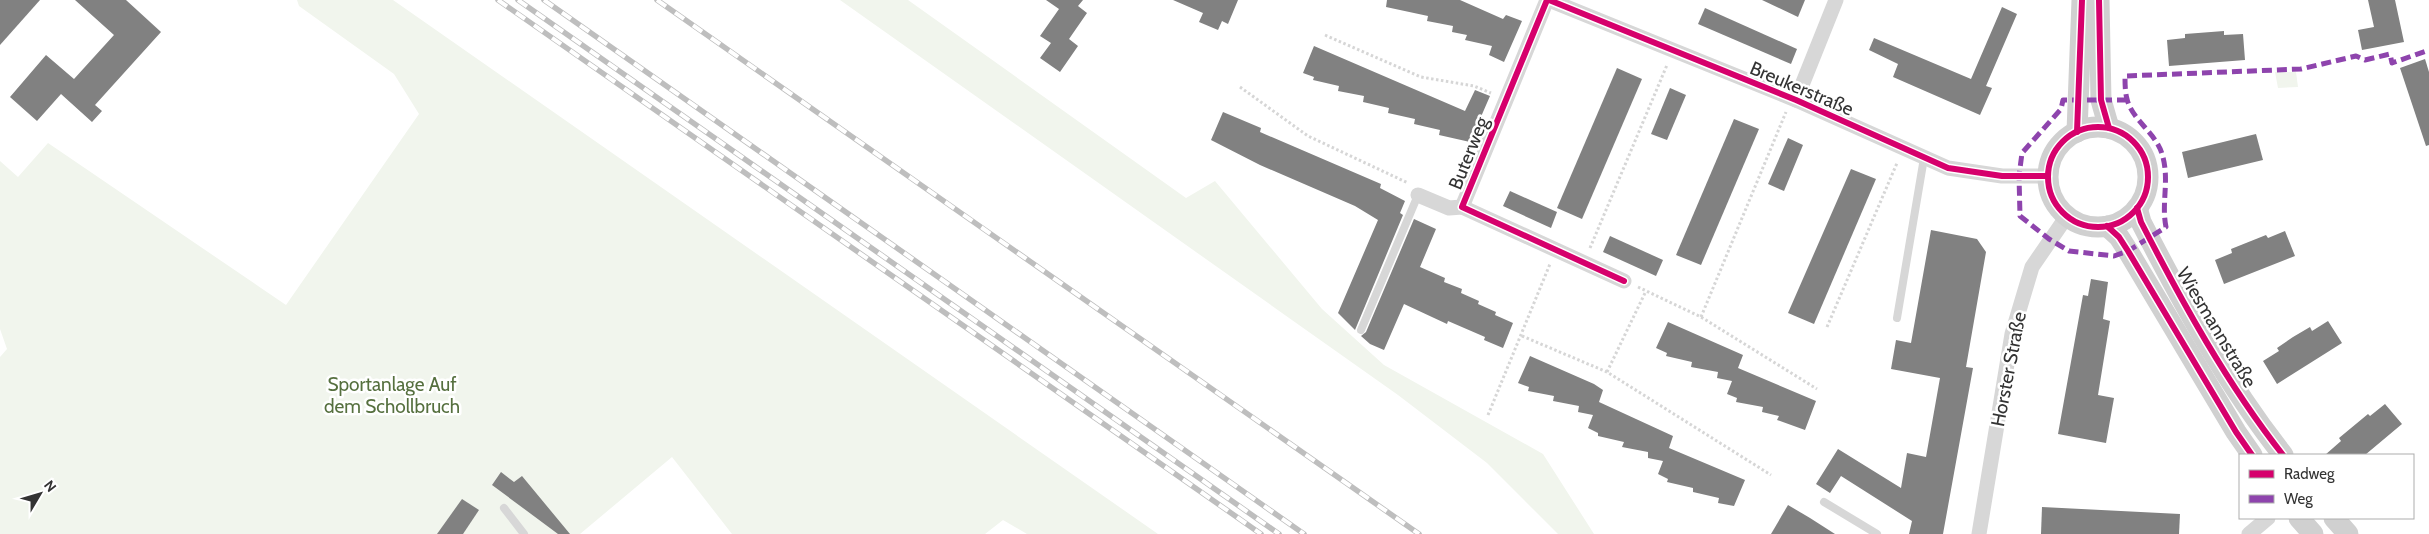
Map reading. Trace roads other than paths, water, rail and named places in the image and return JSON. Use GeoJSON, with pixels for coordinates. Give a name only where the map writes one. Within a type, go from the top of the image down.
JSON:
{"type":"FeatureCollection","features":[{"type":"Feature","properties":{"kind":"main road"},"geometry":{"type":"LineString","coordinates":[[2077,132],[2082,0]]}},
{"type":"Feature","properties":{"kind":"main road"},"geometry":{"type":"LineString","coordinates":[[2099,0],[2101,100],[2109,128]]}},
{"type":"Feature","properties":{"kind":"main road"},"geometry":{"type":"LineString","coordinates":[[2095,126],[2109,128],[2126,134],[2137,145],[2145,159],[2148,174],[2147,190],[2130,216],[2107,226],[2085,225],[2067,216],[2059,208],[2051,194],[2048,176],[2050,163],[2056,149],[2067,137],[2095,126]]}},
{"type":"Feature","properties":{"kind":"main road","name":"Wiesmannstraße"},"geometry":{"type":"LineString","coordinates":[[2137,208],[2141,222],[2245,426],[2252,454]]}},
{"type":"Feature","properties":{"kind":"main road","name":"Wiesmannstraße"},"geometry":{"type":"LineString","coordinates":[[2107,226],[2119,237],[2128,250],[2245,426],[2282,454]]}},
{"type":"Feature","properties":{"kind":"main road"},"geometry":{"type":"LineString","coordinates":[[2300,519],[2313,534]]}},
{"type":"Feature","properties":{"kind":"main road"},"geometry":{"type":"LineString","coordinates":[[2335,519],[2348,534]]}},
{"type":"Feature","properties":{"kind":"street","name":"Breukerstraße"},"geometry":{"type":"LineString","coordinates":[[1548,0],[1794,100],[1948,168],[2002,176],[2048,176]]}},
{"type":"Feature","properties":{"kind":"street","name":"Buterweg"},"geometry":{"type":"LineString","coordinates":[[1462,207],[1548,0]]}},
{"type":"Feature","properties":{"kind":"street"},"geometry":{"type":"LineString","coordinates":[[1794,100],[1836,0]]}},
{"type":"Feature","properties":{"kind":"street","name":"Buterweg"},"geometry":{"type":"LineString","coordinates":[[1418,195],[1449,208],[1462,207],[1624,280]]}},
{"type":"Feature","properties":{"kind":"street","name":"Horster Straße"},"geometry":{"type":"LineString","coordinates":[[1979,534],[2012,334],[2032,267],[2067,216]]}},
{"type":"Feature","properties":{"kind":"street"},"geometry":{"type":"LineString","coordinates":[[2249,534],[2267,519]]}},
{"type":"Feature","properties":{"kind":"lane"},"geometry":{"type":"LineString","coordinates":[[1897,318],[1924,158]]}},
{"type":"Feature","properties":{"kind":"lane"},"geometry":{"type":"LineString","coordinates":[[1361,330],[1418,195]]}},
{"type":"Feature","properties":{"kind":"lane"},"geometry":{"type":"LineString","coordinates":[[1824,502],[1877,534]]}},
{"type":"Feature","properties":{"kind":"lane"},"geometry":{"type":"LineString","coordinates":[[504,508],[524,534]]}},
{"type":"Feature","properties":{"kind":"lane"},"geometry":{"type":"LineString","coordinates":[[1856,534],[1861,526]]}},
{"type":"Feature","properties":{"kind":"railway"},"geometry":{"type":"LineString","coordinates":[[498,0],[1261,534]]}},
{"type":"Feature","properties":{"kind":"railway"},"geometry":{"type":"LineString","coordinates":[[518,0],[1279,534]]}},
{"type":"Feature","properties":{"kind":"railway"},"geometry":{"type":"LineString","coordinates":[[544,0],[1304,534]]}},
{"type":"Feature","properties":{"kind":"railway"},"geometry":{"type":"LineString","coordinates":[[657,0],[1419,534]]}},
{"type":"Feature","properties":{"kind":"park label","name":"Sportanlage Auf dem Schollbruch"},"geometry":{"type":"Point","coordinates":[392,395]}}]}
